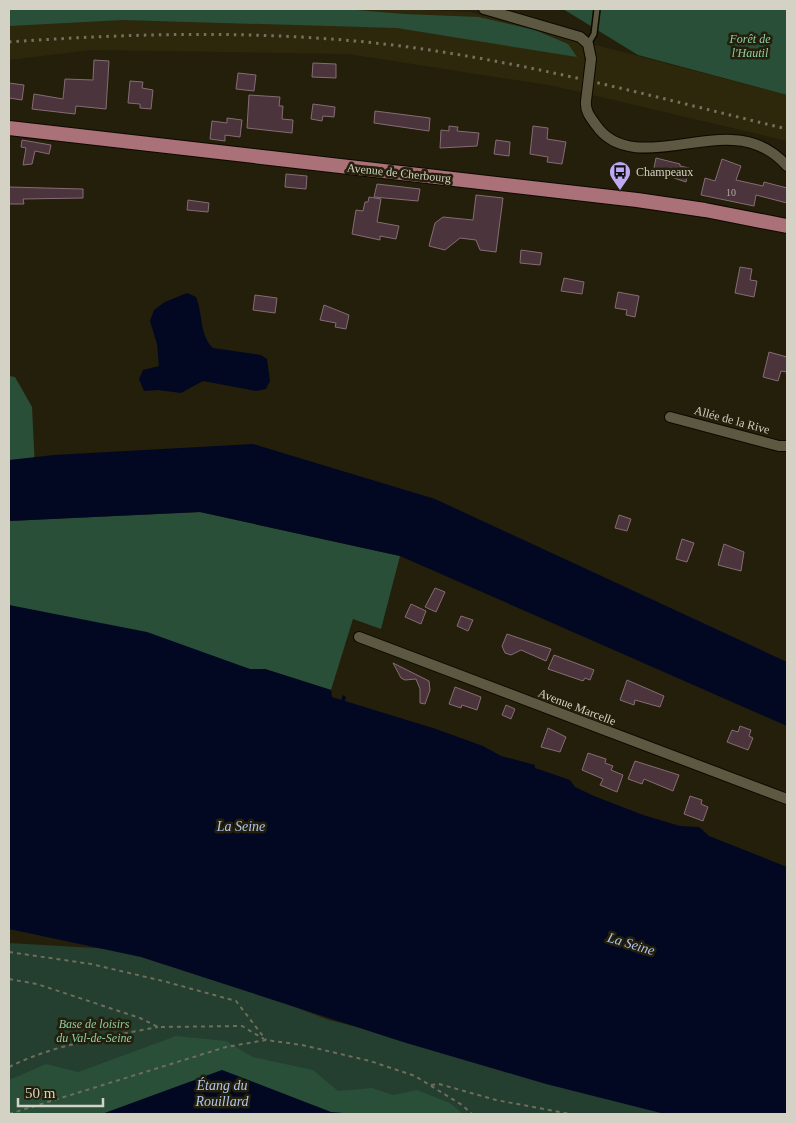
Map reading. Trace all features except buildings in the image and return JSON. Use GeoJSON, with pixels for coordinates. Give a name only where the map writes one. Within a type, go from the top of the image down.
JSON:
{"type":"FeatureCollection","features":[{"type":"Feature","properties":{"kind":"main road","name":"Avenue de Cherbourg"},"geometry":{"type":"LineString","coordinates":[[9,128],[637,200],[705,210],[787,226]]}},
{"type":"Feature","properties":{"kind":"street"},"geometry":{"type":"LineString","coordinates":[[484,9],[580,38],[588,44],[591,59],[586,100],[587,111],[608,139],[622,146],[642,148],[735,140],[764,148],[787,166]]}},
{"type":"Feature","properties":{"kind":"street","name":"Allée de la Rive"},"geometry":{"type":"LineString","coordinates":[[670,417],[779,446],[787,446]]}},
{"type":"Feature","properties":{"kind":"street","name":"Avenue Marcelle"},"geometry":{"type":"LineString","coordinates":[[359,637],[787,799]]}},
{"type":"Feature","properties":{"kind":"lane"},"geometry":{"type":"LineString","coordinates":[[588,44],[594,34],[597,9]]}},
{"type":"Feature","properties":{"kind":"path"},"geometry":{"type":"LineString","coordinates":[[9,952],[91,964],[163,981],[236,1002],[266,1040]]}},
{"type":"Feature","properties":{"kind":"path"},"geometry":{"type":"LineString","coordinates":[[9,979],[38,984],[140,1018],[158,1028]]}},
{"type":"Feature","properties":{"kind":"path"},"geometry":{"type":"LineString","coordinates":[[9,1067],[26,1058],[68,1045],[158,1028],[242,1026],[266,1040]]}},
{"type":"Feature","properties":{"kind":"path"},"geometry":{"type":"LineString","coordinates":[[9,1114],[226,1047],[266,1040],[302,1045],[370,1060],[415,1076],[472,1114]]}},
{"type":"Feature","properties":{"kind":"path"},"geometry":{"type":"LineString","coordinates":[[431,1085],[439,1084],[496,1100],[570,1114]]}},
{"type":"Feature","properties":{"kind":"shaded area"},"geometry":{"type":"Polygon","coordinates":[[[9,9],[396,9],[470,12],[787,95],[787,141],[554,86],[348,54],[91,50],[9,60],[9,9]]]}},
{"type":"Feature","properties":{"kind":"green space"},"geometry":{"type":"Polygon","coordinates":[[[9,9],[344,9],[479,17],[535,30],[568,44],[577,57],[397,28],[123,20],[9,26],[9,9]]]}},
{"type":"Feature","properties":{"kind":"green space","name":"Forêt de l'Hautil"},"geometry":{"type":"Polygon","coordinates":[[[563,9],[787,9],[787,95],[638,55],[563,9]]]}},
{"type":"Feature","properties":{"kind":"green space"},"geometry":{"type":"Polygon","coordinates":[[[9,376],[15,377],[32,407],[35,469],[9,470],[9,376]]]}},
{"type":"Feature","properties":{"kind":"green space"},"geometry":{"type":"Polygon","coordinates":[[[200,512],[400,556],[381,629],[353,619],[331,690],[265,669],[250,669],[9,605],[9,521],[200,512]]]}},
{"type":"Feature","properties":{"kind":"green space","name":"Base de loisirs du Val-de-Seine"},"geometry":{"type":"Polygon","coordinates":[[[9,943],[147,951],[329,1020],[524,1068],[674,1114],[9,1114],[9,943]]]}},
{"type":"Feature","properties":{"kind":"green space"},"geometry":{"type":"Polygon","coordinates":[[[176,1036],[226,1041],[253,1057],[313,1070],[338,1091],[372,1088],[393,1095],[417,1090],[450,1103],[463,1114],[355,1114],[331,1112],[222,1070],[102,1114],[9,1114],[9,1080],[46,1064],[78,1072],[176,1036]]]}},
{"type":"Feature","properties":{"kind":"water"},"geometry":{"type":"Polygon","coordinates":[[[187,293],[196,297],[205,337],[213,348],[261,355],[267,359],[270,381],[266,389],[256,391],[203,381],[181,393],[158,390],[144,391],[139,379],[143,370],[159,366],[157,344],[150,321],[154,310],[165,302],[187,293]]]}},
{"type":"Feature","properties":{"kind":"water"},"geometry":{"type":"Polygon","coordinates":[[[253,444],[435,499],[787,662],[787,726],[400,556],[200,512],[9,521],[9,460],[54,455],[253,444]]]}},
{"type":"Feature","properties":{"kind":"water","name":"La Seine"},"geometry":{"type":"Polygon","coordinates":[[[9,605],[147,632],[250,669],[265,669],[331,690],[332,697],[341,700],[343,695],[346,697],[345,701],[436,729],[483,746],[501,756],[535,765],[535,768],[570,780],[575,787],[594,796],[643,815],[680,826],[699,827],[709,836],[787,867],[787,1114],[665,1114],[546,1084],[403,1042],[141,957],[9,929],[9,605]]]}},
{"type":"Feature","properties":{"kind":"water","name":"Étang du Rouillard"},"geometry":{"type":"Polygon","coordinates":[[[222,1070],[331,1112],[355,1114],[102,1114],[222,1070]]]}},
{"type":"Feature","properties":{"kind":"railway"},"geometry":{"type":"LineString","coordinates":[[9,42],[115,36],[222,34],[330,39],[383,44],[480,58],[524,67],[612,86],[787,129]]}},
{"type":"Feature","properties":{"kind":"place","name":"Champeaux"},"geometry":{"type":"Point","coordinates":[620,191]}}]}
